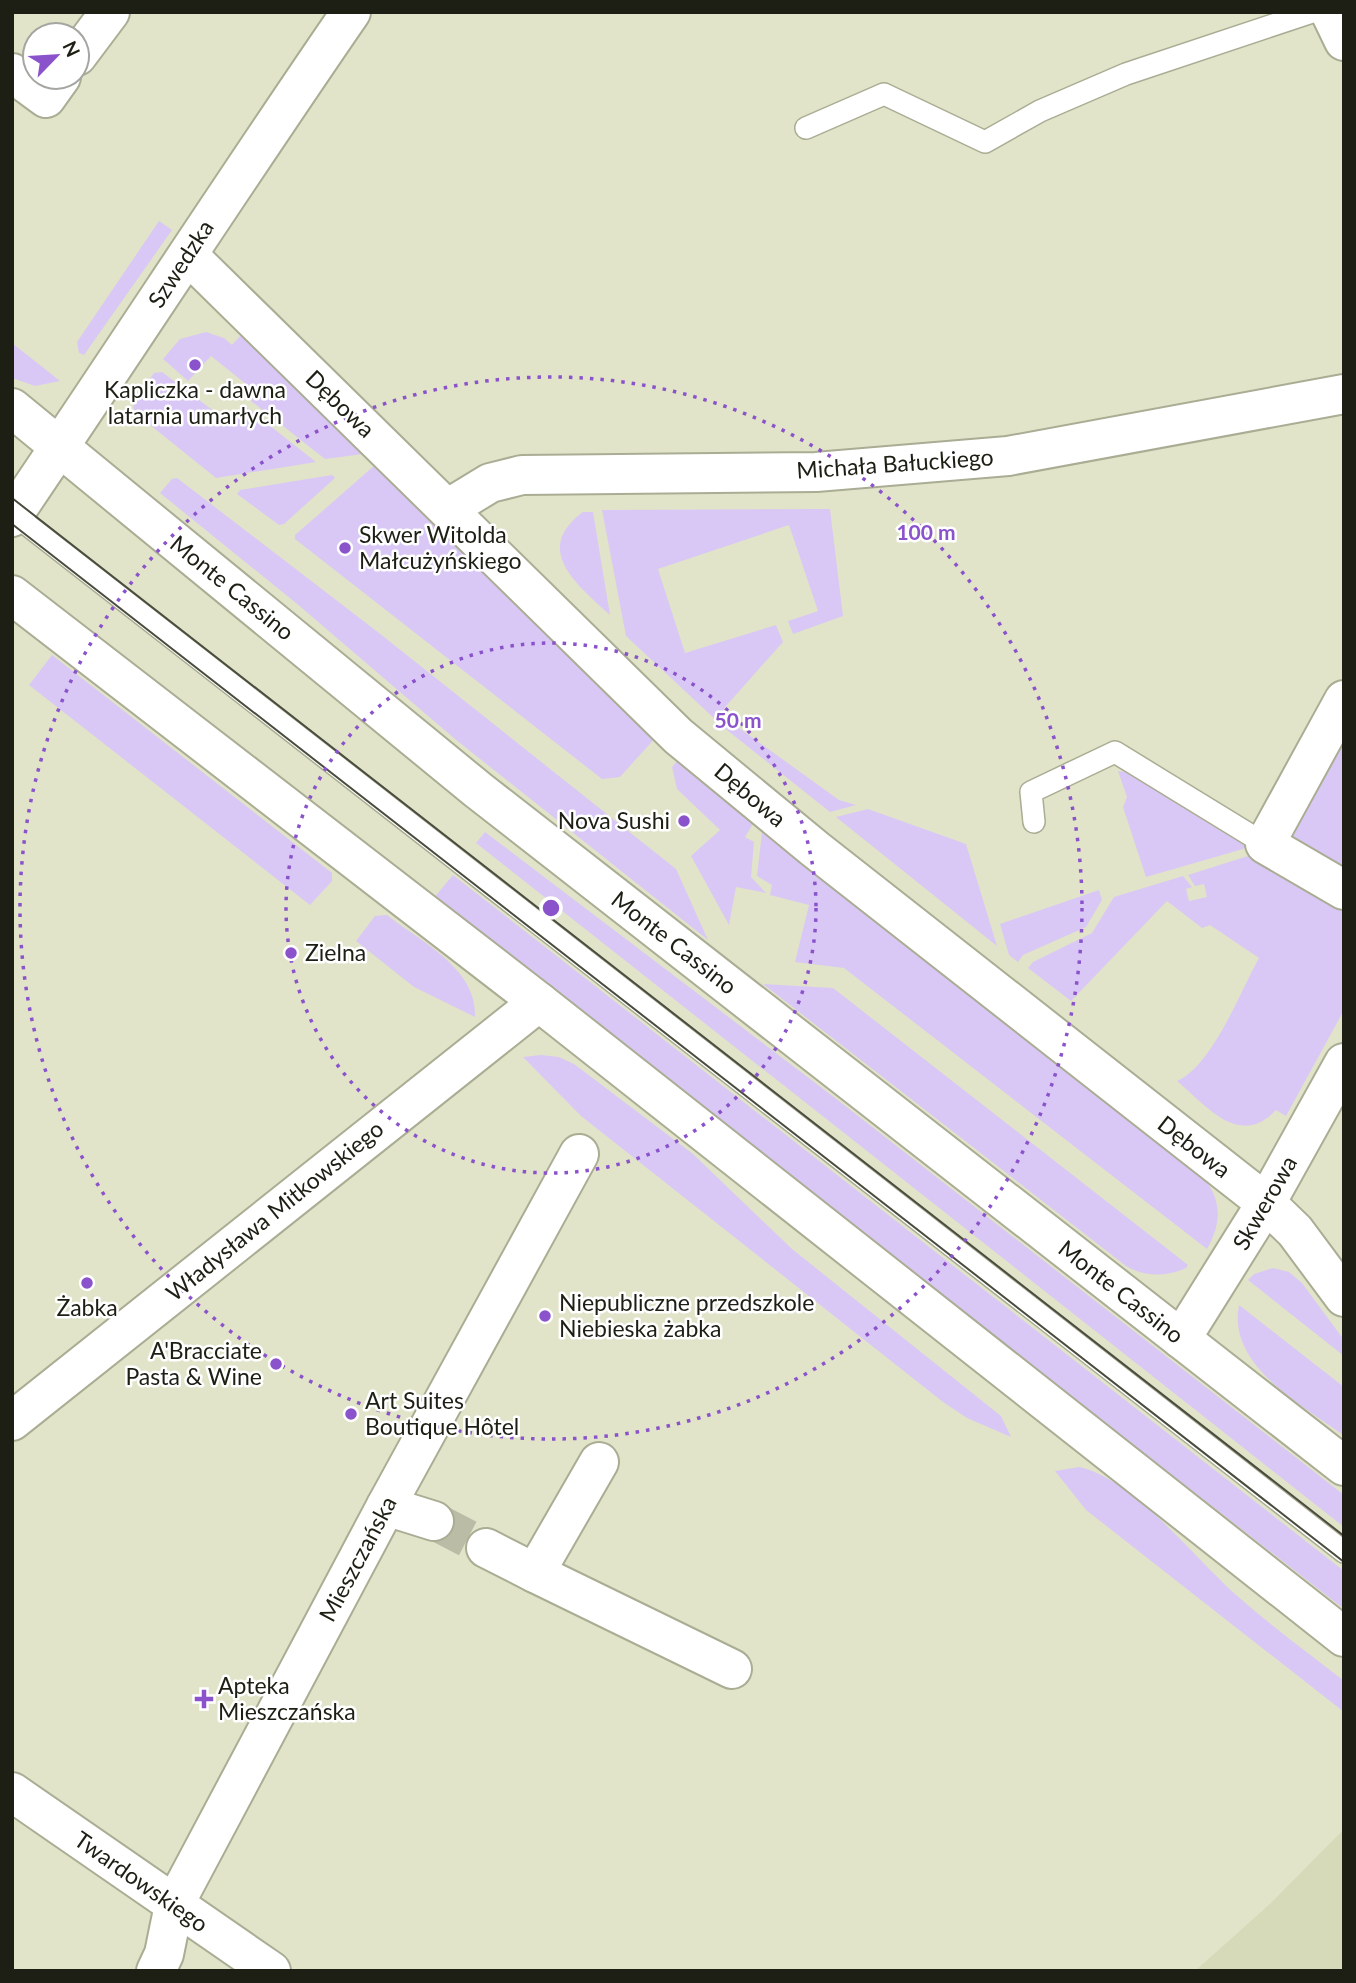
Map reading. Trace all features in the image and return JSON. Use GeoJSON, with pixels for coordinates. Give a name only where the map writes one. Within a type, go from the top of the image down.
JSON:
{"type":"FeatureCollection","features":[{"type":"Feature","properties":{"kind":"street"},"geometry":{"type":"LineString","coordinates":[[91,37],[110,12]]}},
{"type":"Feature","properties":{"kind":"street","name":"Szwedzka"},"geometry":{"type":"LineString","coordinates":[[13,515],[226,194],[351,12]]}},
{"type":"Feature","properties":{"kind":"street"},"geometry":{"type":"LineString","coordinates":[[1330,12],[1344,41]]}},
{"type":"Feature","properties":{"kind":"street"},"geometry":{"type":"LineString","coordinates":[[36,91],[46,98],[51,91]]}},
{"type":"Feature","properties":{"kind":"street","name":"Dębowa"},"geometry":{"type":"LineString","coordinates":[[188,255],[449,508],[678,736],[815,849],[1266,1203],[1295,1231],[1344,1297]]}},
{"type":"Feature","properties":{"kind":"street","name":"Michała Bałuckiego"},"geometry":{"type":"LineString","coordinates":[[449,508],[489,483],[522,475],[816,472],[1008,456],[1344,394]]}},
{"type":"Feature","properties":{"kind":"street","name":"Monte Cassino"},"geometry":{"type":"LineString","coordinates":[[12,408],[478,790],[1344,1466]]}},
{"type":"Feature","properties":{"kind":"street"},"geometry":{"type":"LineString","coordinates":[[12,595],[539,1002],[1344,1637]]}},
{"type":"Feature","properties":{"kind":"street"},"geometry":{"type":"LineString","coordinates":[[1344,700],[1265,844],[1344,890]]}},
{"type":"Feature","properties":{"kind":"street","name":"Władysława Mitkowskiego"},"geometry":{"type":"LineString","coordinates":[[12,1421],[539,1002]]}},
{"type":"Feature","properties":{"kind":"street","name":"Skwerowa"},"geometry":{"type":"LineString","coordinates":[[1181,1339],[1266,1203],[1344,1063]]}},
{"type":"Feature","properties":{"kind":"street","name":"Mieszczańska"},"geometry":{"type":"LineString","coordinates":[[156,1971],[164,1954],[174,1905],[386,1506],[579,1154]]}},
{"type":"Feature","properties":{"kind":"street"},"geometry":{"type":"LineString","coordinates":[[535,1573],[599,1462]]}},
{"type":"Feature","properties":{"kind":"street"},"geometry":{"type":"LineString","coordinates":[[386,1506],[434,1521]]}},
{"type":"Feature","properties":{"kind":"street"},"geometry":{"type":"LineString","coordinates":[[486,1548],[732,1669]]}},
{"type":"Feature","properties":{"kind":"street","name":"Twardowskiego"},"geometry":{"type":"LineString","coordinates":[[12,1792],[271,1971]]}},
{"type":"Feature","properties":{"kind":"lane"},"geometry":{"type":"LineString","coordinates":[[806,128],[884,94],[985,142],[1040,111],[1126,74],[1312,12]]}},
{"type":"Feature","properties":{"kind":"lane"},"geometry":{"type":"LineString","coordinates":[[13,515],[1344,1552]]}},
{"type":"Feature","properties":{"kind":"lane"},"geometry":{"type":"LineString","coordinates":[[1034,822],[1031,792],[1115,752],[1265,844]]}},
{"type":"Feature","properties":{"kind":"shaded area"},"geometry":{"type":"Polygon","coordinates":[[[159,221],[172,230],[84,355],[79,353],[77,342],[159,221]]]}},
{"type":"Feature","properties":{"kind":"shaded area"},"geometry":{"type":"Polygon","coordinates":[[[206,332],[224,338],[232,345],[242,334],[363,454],[325,459],[251,401],[256,392],[211,356],[188,381],[163,359],[180,339],[206,332]]]}},
{"type":"Feature","properties":{"kind":"shaded area"},"geometry":{"type":"Polygon","coordinates":[[[12,343],[60,381],[35,386],[12,378],[12,343]]]}},
{"type":"Feature","properties":{"kind":"shaded area"},"geometry":{"type":"Polygon","coordinates":[[[162,372],[231,424],[246,407],[316,462],[216,478],[134,412],[133,402],[154,373],[162,372]]]}},
{"type":"Feature","properties":{"kind":"shaded area"},"geometry":{"type":"Polygon","coordinates":[[[375,465],[657,736],[620,777],[602,779],[295,539],[295,535],[375,465]]]}},
{"type":"Feature","properties":{"kind":"shaded area"},"geometry":{"type":"Polygon","coordinates":[[[332,475],[335,478],[284,524],[279,525],[237,494],[240,490],[332,475]]]}},
{"type":"Feature","properties":{"kind":"shaded area"},"geometry":{"type":"Polygon","coordinates":[[[177,478],[379,633],[676,869],[708,940],[455,739],[296,603],[160,493],[172,479],[177,478]]]}},
{"type":"Feature","properties":{"kind":"shaded area"},"geometry":{"type":"Polygon","coordinates":[[[830,509],[843,616],[793,634],[788,621],[818,611],[789,525],[658,569],[685,653],[776,625],[783,642],[726,706],[717,721],[626,636],[602,510],[830,509]]]}},
{"type":"Feature","properties":{"kind":"shaded area"},"geometry":{"type":"Polygon","coordinates":[[[583,512],[593,512],[610,615],[574,580],[565,567],[561,554],[561,540],[568,526],[583,512]]]}},
{"type":"Feature","properties":{"kind":"shaded area"},"geometry":{"type":"Polygon","coordinates":[[[52,655],[332,873],[332,881],[310,905],[29,685],[52,655]]]}},
{"type":"Feature","properties":{"kind":"shaded area"},"geometry":{"type":"Polygon","coordinates":[[[1344,708],[1344,1010],[1286,1116],[1276,1110],[1262,1121],[1236,1125],[1224,1120],[1177,1081],[1190,1073],[1213,1044],[1259,958],[1210,925],[1202,928],[1167,901],[1071,1001],[1028,968],[1033,962],[1092,933],[1114,897],[1183,876],[1192,887],[1186,889],[1189,901],[1207,897],[1204,884],[1195,886],[1188,875],[1251,855],[1344,708]]]}},
{"type":"Feature","properties":{"kind":"shaded area"},"geometry":{"type":"Polygon","coordinates":[[[728,720],[839,800],[856,805],[830,812],[722,726],[728,720]]]}},
{"type":"Feature","properties":{"kind":"shaded area"},"geometry":{"type":"Polygon","coordinates":[[[678,760],[753,824],[745,837],[754,842],[751,877],[766,893],[736,887],[729,925],[691,856],[720,830],[677,789],[672,767],[678,760]]]}},
{"type":"Feature","properties":{"kind":"shaded area"},"geometry":{"type":"Polygon","coordinates":[[[1118,771],[1134,773],[1249,844],[1243,849],[1146,877],[1123,807],[1127,797],[1118,771]]]}},
{"type":"Feature","properties":{"kind":"shaded area"},"geometry":{"type":"Polygon","coordinates":[[[868,809],[966,844],[997,946],[836,817],[868,809]]]}},
{"type":"Feature","properties":{"kind":"shaded area"},"geometry":{"type":"Polygon","coordinates":[[[485,832],[839,1101],[1344,1495],[1344,1527],[476,843],[485,832]]]}},
{"type":"Feature","properties":{"kind":"shaded area"},"geometry":{"type":"Polygon","coordinates":[[[762,832],[1197,1170],[1211,1189],[1217,1208],[1216,1228],[1207,1249],[844,968],[795,962],[809,905],[770,895],[772,885],[757,876],[762,832]]]}},
{"type":"Feature","properties":{"kind":"shaded area"},"geometry":{"type":"Polygon","coordinates":[[[453,875],[1344,1571],[1344,1609],[433,899],[453,875]]]}},
{"type":"Feature","properties":{"kind":"shaded area"},"geometry":{"type":"Polygon","coordinates":[[[1099,890],[1102,900],[1086,927],[1023,955],[1018,962],[1009,955],[1000,924],[1099,890]]]}},
{"type":"Feature","properties":{"kind":"shaded area"},"geometry":{"type":"Polygon","coordinates":[[[387,915],[430,946],[457,970],[467,984],[475,1017],[414,987],[356,941],[375,916],[387,915]]]}},
{"type":"Feature","properties":{"kind":"shaded area"},"geometry":{"type":"Polygon","coordinates":[[[763,984],[833,988],[1188,1265],[1179,1271],[1163,1274],[1140,1272],[1126,1266],[763,984]]]}},
{"type":"Feature","properties":{"kind":"shaded area"},"geometry":{"type":"Polygon","coordinates":[[[523,1057],[559,1057],[574,1064],[693,1154],[792,1249],[1001,1416],[1011,1437],[967,1418],[943,1402],[581,1116],[523,1057]]]}},
{"type":"Feature","properties":{"kind":"shaded area"},"geometry":{"type":"Polygon","coordinates":[[[1273,1268],[1289,1272],[1302,1283],[1344,1340],[1344,1356],[1248,1280],[1254,1274],[1273,1268]]]}},
{"type":"Feature","properties":{"kind":"shaded area"},"geometry":{"type":"Polygon","coordinates":[[[1239,1305],[1344,1387],[1344,1436],[1289,1397],[1256,1365],[1244,1347],[1238,1327],[1239,1305]]]}},
{"type":"Feature","properties":{"kind":"shaded area"},"geometry":{"type":"Polygon","coordinates":[[[1079,1467],[1099,1474],[1141,1502],[1235,1594],[1344,1681],[1344,1712],[1086,1510],[1055,1471],[1079,1467]]]}},
{"type":"Feature","properties":{"kind":"shaded area"},"geometry":{"type":"Polygon","coordinates":[[[1344,1829],[1344,1971],[1195,1971],[1271,1903],[1344,1829]]]}},
{"type":"Feature","properties":{"kind":"tunnel"},"geometry":{"type":"LineString","coordinates":[[434,1521],[486,1548]]}},
{"type":"Feature","properties":{"kind":"tram line"},"geometry":{"type":"LineString","coordinates":[[12,498],[1344,1536]]}},
{"type":"Feature","properties":{"kind":"tram line"},"geometry":{"type":"LineString","coordinates":[[12,524],[1344,1562]]}},
{"type":"Feature","properties":{"kind":"place","name":"Kapliczka - dawna latarnia umarłych"},"geometry":{"type":"Point","coordinates":[195,365]}},
{"type":"Feature","properties":{"kind":"place","name":"Skwer Witolda Małcużyńskiego"},"geometry":{"type":"Point","coordinates":[345,548]}},
{"type":"Feature","properties":{"kind":"place","name":"Nova Sushi"},"geometry":{"type":"Point","coordinates":[684,821]}},
{"type":"Feature","properties":{"kind":"place","name":"Zielna"},"geometry":{"type":"Point","coordinates":[291,953]}},
{"type":"Feature","properties":{"kind":"place","name":"Żabka"},"geometry":{"type":"Point","coordinates":[87,1283]}},
{"type":"Feature","properties":{"kind":"place","name":"Niepubliczne przedszkole Niebieska żabka"},"geometry":{"type":"Point","coordinates":[545,1316]}},
{"type":"Feature","properties":{"kind":"place","name":"A'Bracciate Pasta & Wine"},"geometry":{"type":"Point","coordinates":[276,1364]}},
{"type":"Feature","properties":{"kind":"place","name":"Art Suites Boutique Hôtel"},"geometry":{"type":"Point","coordinates":[351,1414]}},
{"type":"Feature","properties":{"kind":"place","name":"Apteka Mieszczańska"},"geometry":{"type":"Point","coordinates":[204,1699]}}]}
